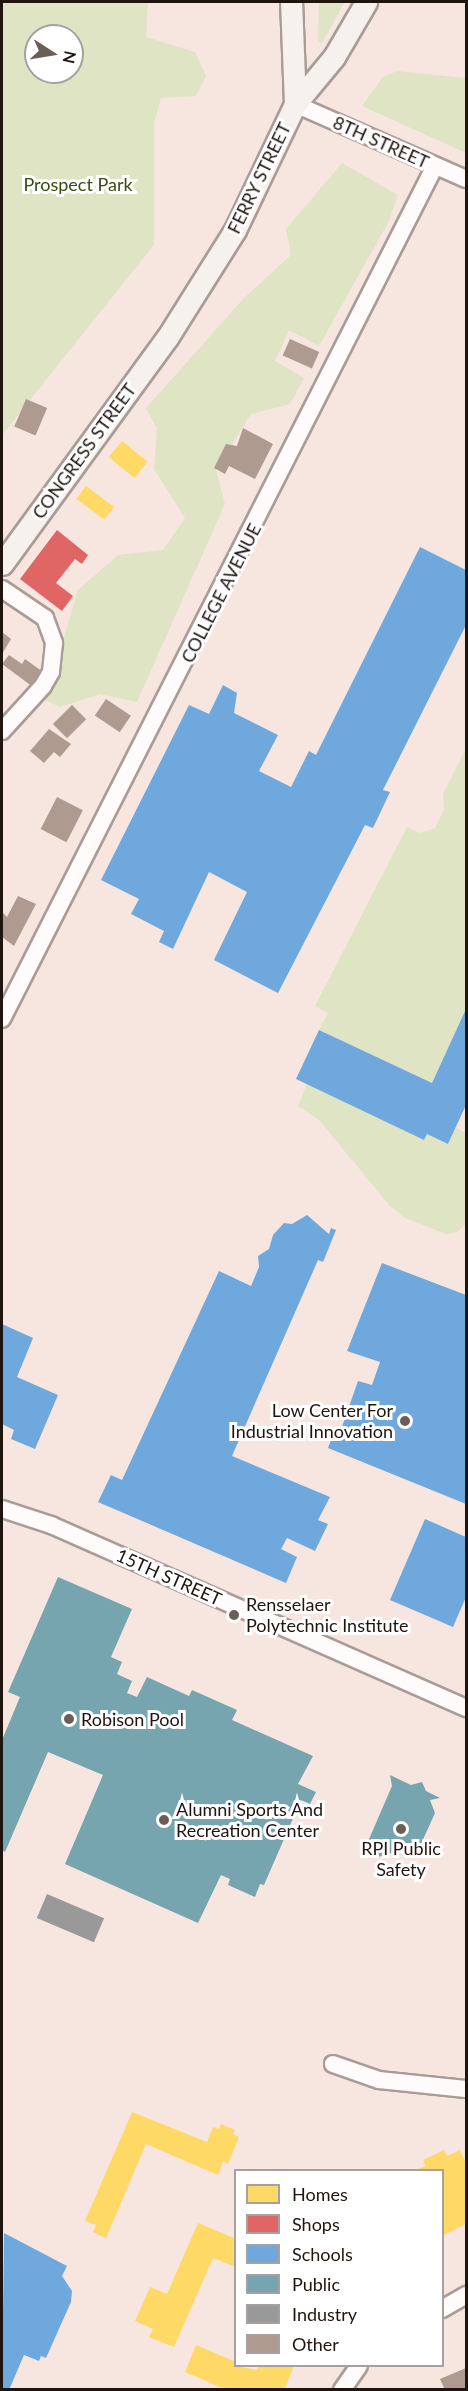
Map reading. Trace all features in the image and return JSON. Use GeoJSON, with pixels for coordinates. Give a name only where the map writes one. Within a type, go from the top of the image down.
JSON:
{"type":"FeatureCollection","features":[{"type":"Feature","properties":{"kind":"main road","name":"FERRY STREET"},"geometry":{"type":"LineString","coordinates":[[167,338],[235,231],[295,104],[291,2]]}},
{"type":"Feature","properties":{"kind":"main road"},"geometry":{"type":"LineString","coordinates":[[295,104],[334,57],[366,2]]}},
{"type":"Feature","properties":{"kind":"main road","name":"CONGRESS STREET"},"geometry":{"type":"LineString","coordinates":[[2,564],[167,338]]}},
{"type":"Feature","properties":{"kind":"street","name":"8TH STREET"},"geometry":{"type":"LineString","coordinates":[[295,104],[466,179]]}},
{"type":"Feature","properties":{"kind":"street","name":"COLLEGE AVENUE"},"geometry":{"type":"LineString","coordinates":[[2,1019],[435,166]]}},
{"type":"Feature","properties":{"kind":"street"},"geometry":{"type":"LineString","coordinates":[[2,590],[45,618],[53,633],[54,650],[51,672],[43,686],[2,731]]}},
{"type":"Feature","properties":{"kind":"street","name":"15TH STREET"},"geometry":{"type":"LineString","coordinates":[[2,1509],[62,1530],[466,1708]]}},
{"type":"Feature","properties":{"kind":"street"},"geometry":{"type":"LineString","coordinates":[[333,2064],[380,2080],[466,2089]]}},
{"type":"Feature","properties":{"kind":"street"},"geometry":{"type":"LineString","coordinates":[[444,2308],[466,2295]]}},
{"type":"Feature","properties":{"kind":"street"},"geometry":{"type":"LineString","coordinates":[[342,2390],[358,2367]]}},
{"type":"Feature","properties":{"kind":"green space","name":"Prospect Park"},"geometry":{"type":"Polygon","coordinates":[[[2,2],[148,2],[146,37],[195,52],[206,76],[196,96],[161,98],[154,123],[154,245],[2,435],[2,2]]]}},
{"type":"Feature","properties":{"kind":"green space"},"geometry":{"type":"Polygon","coordinates":[[[319,2],[345,2],[322,43],[318,41],[319,2]]]}},
{"type":"Feature","properties":{"kind":"green space"},"geometry":{"type":"Polygon","coordinates":[[[397,71],[466,78],[466,153],[362,106],[383,77],[397,71]]]}},
{"type":"Feature","properties":{"kind":"green space"},"geometry":{"type":"Polygon","coordinates":[[[342,163],[398,195],[389,221],[319,346],[289,330],[275,361],[304,378],[290,404],[251,414],[216,470],[225,504],[137,702],[100,694],[60,707],[45,700],[78,590],[118,555],[163,550],[185,518],[154,469],[157,429],[146,408],[243,299],[291,255],[286,229],[342,163]]]}},
{"type":"Feature","properties":{"kind":"green space"},"geometry":{"type":"Polygon","coordinates":[[[466,748],[466,1009],[432,1083],[319,1030],[328,1013],[315,1006],[407,827],[420,833],[435,828],[444,809],[443,794],[466,748]]]}},
{"type":"Feature","properties":{"kind":"green space"},"geometry":{"type":"Polygon","coordinates":[[[307,1084],[424,1140],[427,1134],[448,1144],[456,1128],[466,1133],[466,1224],[457,1232],[446,1234],[405,1218],[390,1206],[319,1120],[298,1106],[307,1084]]]}},
{"type":"Feature","properties":{"kind":"building: Homes"},"geometry":{"type":"Polygon","coordinates":[[[122,441],[148,462],[134,478],[109,457],[122,441]]]}},
{"type":"Feature","properties":{"kind":"building: Homes"},"geometry":{"type":"Polygon","coordinates":[[[86,486],[114,507],[104,520],[76,499],[86,486]]]}},
{"type":"Feature","properties":{"kind":"building: Homes"},"geometry":{"type":"Polygon","coordinates":[[[132,2112],[207,2142],[213,2127],[219,2129],[221,2124],[235,2130],[233,2134],[239,2137],[228,2164],[223,2161],[218,2175],[146,2144],[106,2238],[93,2232],[96,2225],[85,2221],[132,2112]]]}},
{"type":"Feature","properties":{"kind":"building: Homes"},"geometry":{"type":"Polygon","coordinates":[[[444,2150],[447,2156],[460,2150],[466,2163],[466,2224],[444,2235],[444,2169],[418,2169],[426,2166],[423,2160],[444,2150]]]}},
{"type":"Feature","properties":{"kind":"building: Homes"},"geometry":{"type":"Polygon","coordinates":[[[198,2223],[234,2238],[234,2266],[213,2258],[174,2347],[149,2337],[153,2329],[135,2321],[150,2287],[167,2294],[198,2223]]]}},
{"type":"Feature","properties":{"kind":"building: Homes"},"geometry":{"type":"Polygon","coordinates":[[[196,2345],[234,2361],[234,2367],[257,2370],[258,2367],[294,2367],[284,2390],[227,2390],[185,2372],[196,2345]]]}},
{"type":"Feature","properties":{"kind":"building: Shops"},"geometry":{"type":"Polygon","coordinates":[[[57,530],[88,555],[82,564],[75,559],[56,583],[73,596],[62,611],[20,579],[57,530]]]}},
{"type":"Feature","properties":{"kind":"building: Schools"},"geometry":{"type":"Polygon","coordinates":[[[420,547],[466,570],[466,625],[383,790],[390,792],[373,828],[365,825],[278,993],[214,960],[247,892],[209,872],[173,949],[159,942],[164,931],[131,914],[139,899],[101,880],[189,705],[209,714],[223,685],[237,693],[234,713],[278,735],[259,771],[291,787],[309,751],[316,755],[420,547]]]}},
{"type":"Feature","properties":{"kind":"building: Schools"},"geometry":{"type":"Polygon","coordinates":[[[466,1009],[466,1105],[448,1144],[427,1134],[424,1140],[296,1079],[319,1030],[432,1083],[466,1009]]]}},
{"type":"Feature","properties":{"kind":"building: Schools"},"geometry":{"type":"Polygon","coordinates":[[[307,1215],[329,1234],[331,1228],[336,1230],[323,1262],[318,1260],[232,1456],[330,1497],[318,1520],[328,1524],[315,1551],[287,1538],[281,1549],[297,1557],[286,1583],[98,1502],[111,1475],[122,1480],[219,1271],[251,1286],[259,1267],[258,1256],[269,1249],[273,1235],[284,1223],[292,1224],[307,1215]]]}},
{"type":"Feature","properties":{"kind":"building: Schools"},"geometry":{"type":"Polygon","coordinates":[[[382,1263],[466,1295],[466,1504],[328,1448],[331,1440],[337,1441],[358,1381],[372,1385],[380,1362],[347,1351],[382,1263]]]}},
{"type":"Feature","properties":{"kind":"building: Schools"},"geometry":{"type":"Polygon","coordinates":[[[2,1324],[33,1338],[17,1377],[58,1395],[35,1449],[11,1439],[14,1430],[2,1424],[2,1324]]]}},
{"type":"Feature","properties":{"kind":"building: Schools"},"geometry":{"type":"Polygon","coordinates":[[[425,1519],[466,1537],[466,1597],[453,1627],[390,1600],[425,1519]]]}},
{"type":"Feature","properties":{"kind":"building: Schools"},"geometry":{"type":"Polygon","coordinates":[[[4,2233],[67,2266],[62,2276],[72,2291],[71,2302],[46,2358],[41,2356],[39,2361],[24,2355],[9,2390],[2,2390],[4,2233]]]}},
{"type":"Feature","properties":{"kind":"building: Public"},"geometry":{"type":"Polygon","coordinates":[[[58,1577],[132,1609],[111,1657],[122,1662],[117,1674],[132,1681],[127,1693],[137,1697],[147,1677],[189,1696],[192,1690],[237,1710],[232,1720],[313,1756],[298,1784],[316,1792],[310,1804],[301,1800],[264,1885],[260,1884],[255,1897],[228,1885],[230,1879],[221,1875],[198,1923],[65,1864],[103,1775],[48,1752],[5,1852],[2,1850],[2,1740],[20,1697],[8,1692],[58,1577]]]}},
{"type":"Feature","properties":{"kind":"building: Public","name":"RPI Public Safety"},"geometry":{"type":"Polygon","coordinates":[[[390,1775],[411,1785],[422,1782],[426,1791],[440,1798],[430,1800],[435,1813],[421,1844],[375,1858],[363,1853],[392,1786],[390,1775]]]}},
{"type":"Feature","properties":{"kind":"building: Industry"},"geometry":{"type":"Polygon","coordinates":[[[47,1894],[104,1918],[94,1942],[37,1918],[47,1894]]]}},
{"type":"Feature","properties":{"kind":"building: Other"},"geometry":{"type":"Polygon","coordinates":[[[290,339],[319,352],[312,368],[283,355],[290,339]]]}},
{"type":"Feature","properties":{"kind":"building: Other"},"geometry":{"type":"Polygon","coordinates":[[[26,399],[47,408],[35,436],[14,427],[26,399]]]}},
{"type":"Feature","properties":{"kind":"building: Other"},"geometry":{"type":"Polygon","coordinates":[[[243,428],[273,444],[255,479],[229,466],[225,474],[214,468],[226,444],[237,446],[243,428]]]}},
{"type":"Feature","properties":{"kind":"building: Other"},"geometry":{"type":"Polygon","coordinates":[[[2,632],[11,639],[2,654],[2,632]]]}},
{"type":"Feature","properties":{"kind":"building: Other"},"geometry":{"type":"Polygon","coordinates":[[[9,655],[22,664],[25,659],[43,672],[33,687],[2,664],[9,655]]]}},
{"type":"Feature","properties":{"kind":"building: Other"},"geometry":{"type":"Polygon","coordinates":[[[106,699],[131,716],[120,732],[95,716],[106,699]]]}},
{"type":"Feature","properties":{"kind":"building: Other"},"geometry":{"type":"Polygon","coordinates":[[[72,705],[86,719],[67,738],[53,724],[72,705]]]}},
{"type":"Feature","properties":{"kind":"building: Other"},"geometry":{"type":"Polygon","coordinates":[[[49,729],[71,744],[60,757],[54,752],[44,763],[30,751],[49,729]]]}},
{"type":"Feature","properties":{"kind":"building: Other"},"geometry":{"type":"Polygon","coordinates":[[[57,797],[83,810],[66,842],[41,829],[57,797]]]}},
{"type":"Feature","properties":{"kind":"building: Other"},"geometry":{"type":"Polygon","coordinates":[[[18,896],[36,904],[14,946],[2,937],[2,912],[7,917],[18,896]]]}},
{"type":"Feature","properties":{"kind":"building: Other"},"geometry":{"type":"Polygon","coordinates":[[[466,2368],[466,2390],[445,2390],[440,2379],[466,2368]]]}},
{"type":"Feature","properties":{"kind":"place","name":"Low Center For Industrial Innovation"},"geometry":{"type":"Point","coordinates":[405,1421]}},
{"type":"Feature","properties":{"kind":"place","name":"Rensselaer Polytechnic Institute"},"geometry":{"type":"Point","coordinates":[234,1615]}},
{"type":"Feature","properties":{"kind":"place","name":"Robison Pool"},"geometry":{"type":"Point","coordinates":[69,1719]}},
{"type":"Feature","properties":{"kind":"place","name":"Alumni Sports And Recreation Center"},"geometry":{"type":"Point","coordinates":[164,1820]}},
{"type":"Feature","properties":{"kind":"place","name":"RPI Public Safety"},"geometry":{"type":"Point","coordinates":[401,1829]}}]}
